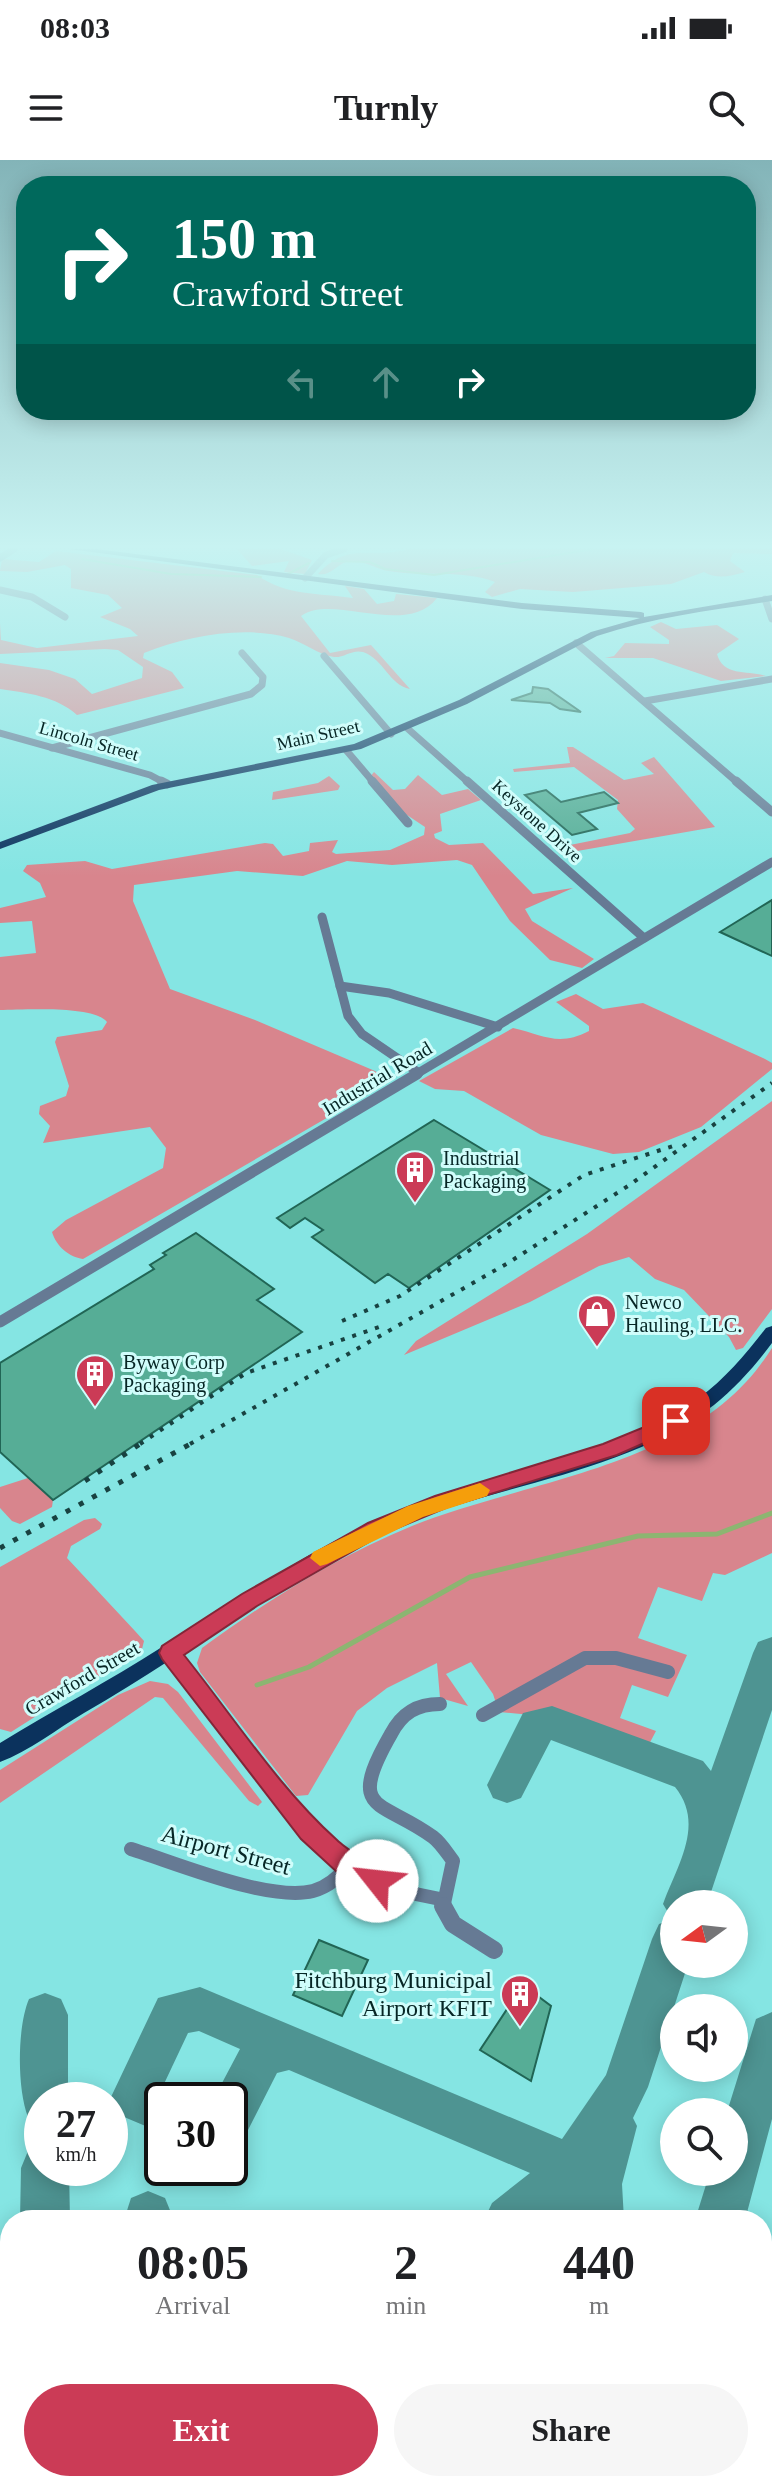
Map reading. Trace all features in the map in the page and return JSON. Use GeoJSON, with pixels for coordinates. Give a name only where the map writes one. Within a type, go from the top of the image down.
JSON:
{"type":"FeatureCollection","features":[{"type":"Feature","properties":{"kind":"main road","name":"Main Street"},"geometry":{"type":"LineString","coordinates":[[0,846],[167,784],[346,750],[407,728],[547,658]]}},
{"type":"Feature","properties":{"kind":"main road","name":"Crawford Street"},"geometry":{"type":"LineString","coordinates":[[0,1753],[169,1653],[250,1600],[376,1528],[442,1502],[610,1450],[676,1421],[734,1378],[772,1332]]}},
{"type":"Feature","properties":{"kind":"street"},"geometry":{"type":"LineString","coordinates":[[52,748],[248,695],[262,685],[263,677],[246,658]]}},
{"type":"Feature","properties":{"kind":"street"},"geometry":{"type":"LineString","coordinates":[[326,658],[391,734]]}},
{"type":"Feature","properties":{"kind":"street"},"geometry":{"type":"LineString","coordinates":[[594,658],[772,812]]}},
{"type":"Feature","properties":{"kind":"street"},"geometry":{"type":"LineString","coordinates":[[645,701],[772,679]]}},
{"type":"Feature","properties":{"kind":"street","name":"Keystone Drive"},"geometry":{"type":"LineString","coordinates":[[407,728],[644,938]]}},
{"type":"Feature","properties":{"kind":"street","name":"Lincoln Street"},"geometry":{"type":"LineString","coordinates":[[0,733],[150,775],[167,784]]}},
{"type":"Feature","properties":{"kind":"street"},"geometry":{"type":"LineString","coordinates":[[346,750],[408,823]]}},
{"type":"Feature","properties":{"kind":"street","name":"Industrial Road"},"geometry":{"type":"LineString","coordinates":[[0,1322],[772,862]]}},
{"type":"Feature","properties":{"kind":"street"},"geometry":{"type":"LineString","coordinates":[[322,917],[354,1025],[419,1073]]}},
{"type":"Feature","properties":{"kind":"street"},"geometry":{"type":"LineString","coordinates":[[340,986],[389,993],[498,1027]]}},
{"type":"Feature","properties":{"kind":"street","name":"Airport Street"},"geometry":{"type":"LineString","coordinates":[[169,1653],[310,1831],[348,1866],[401,1891],[440,1899]]}},
{"type":"Feature","properties":{"kind":"street"},"geometry":{"type":"LineString","coordinates":[[483,1715],[585,1658],[616,1658],[668,1672]]}},
{"type":"Feature","properties":{"kind":"street"},"geometry":{"type":"LineString","coordinates":[[440,1704],[416,1707],[404,1715],[369,1777],[373,1799],[382,1810],[435,1838],[453,1861],[440,1899],[444,1913],[454,1926],[494,1950]]}},
{"type":"Feature","properties":{"kind":"street","name":"Airport Street"},"geometry":{"type":"LineString","coordinates":[[131,1849],[273,1892],[297,1893],[326,1887],[336,1882],[348,1866]]}},
{"type":"Feature","properties":{"kind":"shaded area"},"geometry":{"type":"Polygon","coordinates":[[[129,658],[143,658],[172,672],[184,688],[77,715],[51,699],[0,689],[0,663],[49,670],[75,679],[92,694],[142,678],[143,667],[129,658]]]}},
{"type":"Feature","properties":{"kind":"shaded area"},"geometry":{"type":"Polygon","coordinates":[[[373,658],[382,658],[410,689],[397,683],[373,658]]]}},
{"type":"Feature","properties":{"kind":"shaded area"},"geometry":{"type":"Polygon","coordinates":[[[605,658],[719,658],[730,669],[766,676],[721,681],[653,658],[605,658]]]}},
{"type":"Feature","properties":{"kind":"shaded area"},"geometry":{"type":"Polygon","coordinates":[[[567,747],[573,747],[624,780],[654,774],[641,763],[654,757],[715,827],[560,854],[555,848],[630,833],[635,829],[617,809],[618,800],[574,767],[514,772],[513,769],[570,763],[567,747]]]}},
{"type":"Feature","properties":{"kind":"shaded area"},"geometry":{"type":"Polygon","coordinates":[[[374,772],[393,790],[405,789],[418,775],[442,795],[468,789],[481,800],[440,814],[442,831],[434,834],[435,838],[449,845],[483,843],[533,894],[573,888],[525,909],[532,921],[594,959],[582,968],[550,960],[510,921],[472,865],[457,860],[392,865],[347,861],[303,876],[237,871],[134,885],[133,901],[170,989],[255,1020],[375,1071],[389,1082],[83,1259],[68,1253],[52,1232],[66,1220],[163,1168],[166,1148],[150,1127],[43,1143],[50,1126],[39,1114],[40,1106],[66,1096],[69,1086],[55,1042],[57,1037],[102,1030],[107,1022],[88,1013],[73,1011],[0,1010],[0,957],[36,953],[32,921],[0,923],[0,908],[46,897],[40,883],[23,871],[27,865],[85,861],[112,869],[265,843],[273,844],[283,856],[309,851],[310,843],[338,840],[332,852],[336,854],[390,850],[424,835],[425,827],[404,813],[370,777],[374,772]]]}},
{"type":"Feature","properties":{"kind":"shaded area"},"geometry":{"type":"Polygon","coordinates":[[[329,776],[340,786],[338,790],[272,800],[273,792],[318,783],[329,776]]]}},
{"type":"Feature","properties":{"kind":"shaded area"},"geometry":{"type":"Polygon","coordinates":[[[576,994],[603,1009],[643,1003],[765,1059],[772,1063],[772,1069],[701,1127],[639,1152],[613,1154],[541,1135],[464,1091],[435,1089],[419,1081],[513,1028],[560,1039],[589,1031],[589,1026],[556,1002],[576,994]]]}},
{"type":"Feature","properties":{"kind":"shaded area"},"geometry":{"type":"Polygon","coordinates":[[[772,1101],[772,1309],[743,1348],[736,1350],[729,1337],[684,1290],[655,1279],[629,1257],[599,1266],[530,1302],[404,1355],[416,1341],[587,1234],[772,1101]]]}},
{"type":"Feature","properties":{"kind":"shaded area"},"geometry":{"type":"Polygon","coordinates":[[[772,1348],[772,1553],[725,1575],[713,1573],[702,1601],[658,1587],[638,1638],[687,1655],[668,1697],[632,1685],[620,1718],[656,1731],[646,1750],[562,1718],[499,1712],[493,1694],[471,1662],[446,1674],[468,1706],[440,1698],[437,1663],[387,1688],[357,1711],[308,1795],[296,1796],[200,1672],[197,1663],[202,1648],[277,1596],[384,1538],[453,1511],[588,1471],[675,1436],[713,1412],[746,1382],[772,1348]]]}},
{"type":"Feature","properties":{"kind":"shaded area"},"geometry":{"type":"Polygon","coordinates":[[[28,1478],[53,1500],[52,1507],[20,1524],[12,1521],[0,1508],[0,1487],[28,1478]]]}},
{"type":"Feature","properties":{"kind":"shaded area"},"geometry":{"type":"Polygon","coordinates":[[[95,1518],[102,1524],[100,1529],[71,1546],[67,1558],[144,1641],[142,1649],[11,1732],[0,1729],[0,1567],[84,1520],[95,1518]]]}},
{"type":"Feature","properties":{"kind":"shaded area"},"geometry":{"type":"Polygon","coordinates":[[[150,1681],[168,1684],[178,1692],[262,1802],[258,1806],[249,1801],[163,1698],[155,1697],[0,1803],[0,1770],[118,1695],[150,1681]]]}},
{"type":"Feature","properties":{"kind":"building"},"geometry":{"type":"Polygon","coordinates":[[[533,687],[548,689],[581,712],[560,709],[550,703],[511,700],[532,693],[533,687]]]}},
{"type":"Feature","properties":{"kind":"building"},"geometry":{"type":"Polygon","coordinates":[[[546,790],[561,802],[604,792],[618,803],[578,813],[597,829],[572,835],[525,795],[546,790]]]}},
{"type":"Feature","properties":{"kind":"building"},"geometry":{"type":"Polygon","coordinates":[[[772,900],[772,956],[720,932],[772,900]]]}},
{"type":"Feature","properties":{"kind":"building","name":"Industrial Packaging"},"geometry":{"type":"Polygon","coordinates":[[[434,1120],[550,1190],[409,1288],[388,1274],[375,1283],[312,1237],[323,1230],[305,1218],[290,1228],[277,1218],[434,1120]]]}},
{"type":"Feature","properties":{"kind":"building","name":"Byway Corp Packaging"},"geometry":{"type":"Polygon","coordinates":[[[196,1233],[274,1289],[257,1300],[302,1332],[53,1500],[0,1452],[0,1363],[154,1269],[150,1265],[166,1255],[163,1253],[196,1233]]]}},
{"type":"Feature","properties":{"kind":"building"},"geometry":{"type":"Polygon","coordinates":[[[319,1940],[368,1960],[342,2016],[293,1995],[319,1940]]]}},
{"type":"Feature","properties":{"kind":"building","name":"Fitchburg Municipal Airport KFIT"},"geometry":{"type":"Polygon","coordinates":[[[523,1985],[551,2006],[531,2081],[480,2050],[523,1985]]]}},
{"type":"Feature","properties":{"kind":"waterway"},"geometry":{"type":"LineString","coordinates":[[257,1685],[309,1667],[470,1577],[638,1536],[717,1534],[772,1513]]}},
{"type":"Feature","properties":{"kind":"taxiway"},"geometry":{"type":"LineString","coordinates":[[690,1890],[772,1653]]}},
{"type":"Feature","properties":{"kind":"taxiway"},"geometry":{"type":"LineString","coordinates":[[507,1785],[537,1725],[552,1723],[689,1774],[702,1790],[712,1825]]}},
{"type":"Feature","properties":{"kind":"taxiway"},"geometry":{"type":"LineString","coordinates":[[565,2172],[589,2144],[625,2087],[661,1978]]}},
{"type":"Feature","properties":{"kind":"taxiway"},"geometry":{"type":"LineString","coordinates":[[144,2102],[134,2097],[174,2014],[200,2009],[289,2047]]}},
{"type":"Feature","properties":{"kind":"taxiway"},"geometry":{"type":"LineString","coordinates":[[45,2015],[45,2082]]}},
{"type":"Feature","properties":{"kind":"taxiway"},"geometry":{"type":"LineString","coordinates":[[748,2121],[772,2035]]}},
{"type":"Feature","properties":{"kind":"taxiway"},"geometry":{"type":"LineString","coordinates":[[248,2082],[262,2055],[289,2047]]}},
{"type":"Feature","properties":{"kind":"taxiway"},"geometry":{"type":"LineString","coordinates":[[289,2047],[546,2156],[565,2172]]}},
{"type":"Feature","properties":{"kind":"taxiway"},"geometry":{"type":"LineString","coordinates":[[597,2210],[602,2161],[613,2126]]}},
{"type":"Feature","properties":{"kind":"taxiway"},"geometry":{"type":"LineString","coordinates":[[524,2210],[565,2172]]}},
{"type":"Feature","properties":{"kind":"taxiway"},"geometry":{"type":"LineString","coordinates":[[565,2172],[589,2210]]}},
{"type":"Feature","properties":{"kind":"taxiway"},"geometry":{"type":"LineString","coordinates":[[45,2186],[45,2210]]}},
{"type":"Feature","properties":{"kind":"taxiway"},"geometry":{"type":"LineString","coordinates":[[723,2210],[730,2186]]}},
{"type":"Feature","properties":{"kind":"railway"},"geometry":{"type":"LineString","coordinates":[[190,1444],[508,1263],[628,1186],[772,1083]]}},
{"type":"Feature","properties":{"kind":"railway"},"geometry":{"type":"LineString","coordinates":[[342,1321],[400,1296],[584,1175],[673,1146]]}},
{"type":"Feature","properties":{"kind":"railway"},"geometry":{"type":"LineString","coordinates":[[140,1444],[246,1373],[382,1326]]}},
{"type":"Feature","properties":{"kind":"railway"},"geometry":{"type":"LineString","coordinates":[[85,1481],[143,1442]]}},
{"type":"Feature","properties":{"kind":"railway"},"geometry":{"type":"LineString","coordinates":[[0,1548],[194,1442]]}},
{"type":"Feature","properties":{"kind":"slow traffic"},"geometry":{"type":"LineString","coordinates":[[320,1558],[376,1528],[480,1490]]}},
{"type":"Feature","properties":{"kind":"place","name":"Industrial Packaging"},"geometry":{"type":"Point","coordinates":[415,1204]}},
{"type":"Feature","properties":{"kind":"place","name":"Newco Hauling, LLC."},"geometry":{"type":"Point","coordinates":[597,1348]}},
{"type":"Feature","properties":{"kind":"place","name":"Byway Corp Packaging"},"geometry":{"type":"Point","coordinates":[95,1408]}},
{"type":"Feature","properties":{"kind":"place","name":"Fitchburg Municipal Airport KFIT"},"geometry":{"type":"Point","coordinates":[520,2028]}},
{"type":"Feature","properties":{"kind":"route"},"geometry":{"type":"LineString","coordinates":[[377,1881],[330,1853],[169,1653],[250,1600],[376,1528],[442,1502],[610,1450],[676,1421]]}}]}
